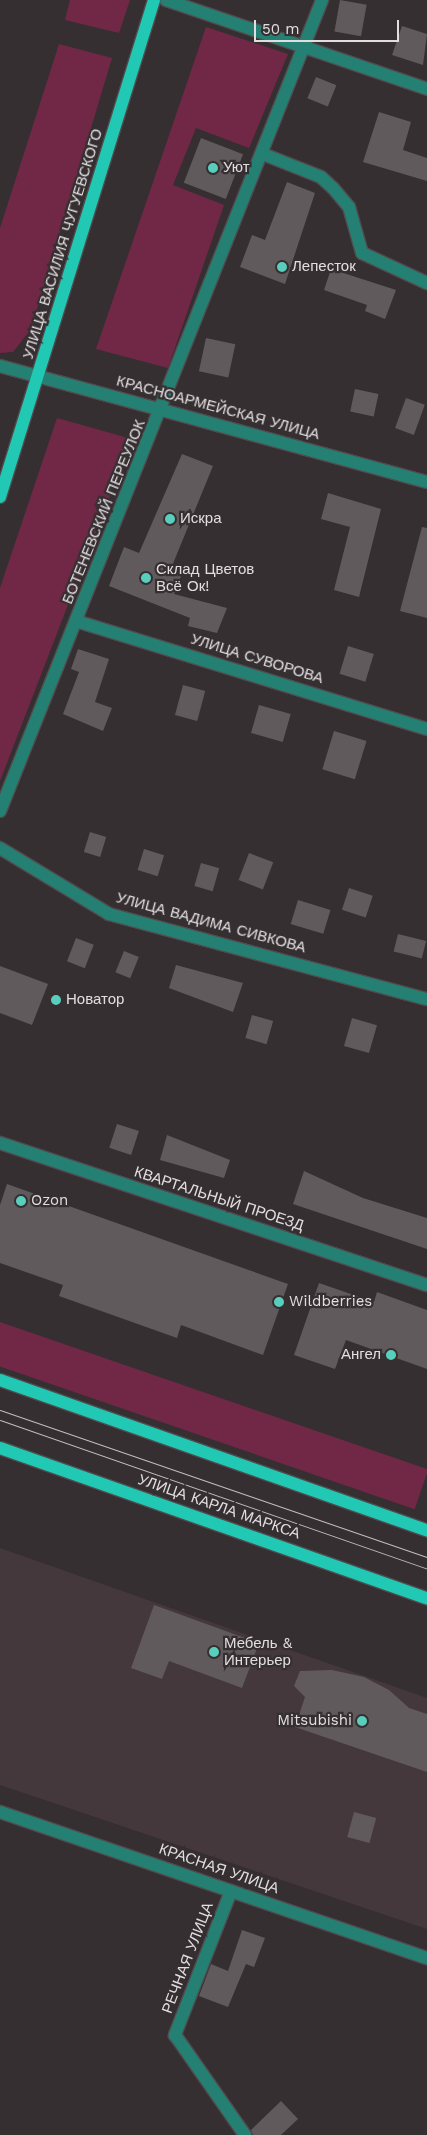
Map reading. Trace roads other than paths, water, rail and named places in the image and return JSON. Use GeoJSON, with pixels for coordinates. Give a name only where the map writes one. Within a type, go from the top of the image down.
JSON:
{"type":"FeatureCollection","features":[{"type":"Feature","properties":{"kind":"main road","name":"УЛИЦА ВАСИЛИЯ ЧУГУЕВСКОГО"},"geometry":{"type":"LineString","coordinates":[[0,497],[39,377],[154,0]]}},
{"type":"Feature","properties":{"kind":"main road"},"geometry":{"type":"LineString","coordinates":[[0,1380],[427,1530]]}},
{"type":"Feature","properties":{"kind":"main road","name":"УЛИЦА КАРЛА МАРКСА"},"geometry":{"type":"LineString","coordinates":[[0,1448],[427,1598]]}},
{"type":"Feature","properties":{"kind":"street"},"geometry":{"type":"LineString","coordinates":[[166,0],[427,90]]}},
{"type":"Feature","properties":{"kind":"street","name":"БОТЕНЕВСКИЙ ПЕРЕУЛОК"},"geometry":{"type":"LineString","coordinates":[[0,811],[163,409],[322,0]]}},
{"type":"Feature","properties":{"kind":"street"},"geometry":{"type":"LineString","coordinates":[[263,154],[320,177],[333,188],[349,208],[362,253],[427,283]]}},
{"type":"Feature","properties":{"kind":"street","name":"КРАСНОАРМЕЙСКАЯ УЛИЦА"},"geometry":{"type":"LineString","coordinates":[[0,366],[427,482]]}},
{"type":"Feature","properties":{"kind":"street","name":"УЛИЦА СУВОРОВА"},"geometry":{"type":"LineString","coordinates":[[76,621],[427,729]]}},
{"type":"Feature","properties":{"kind":"street","name":"УЛИЦА ВАДИМА СИВКОВА"},"geometry":{"type":"LineString","coordinates":[[0,848],[109,914],[427,999]]}},
{"type":"Feature","properties":{"kind":"street","name":"КВАРТАЛЬНЫЙ ПРОЕЗД"},"geometry":{"type":"LineString","coordinates":[[0,1143],[427,1285]]}},
{"type":"Feature","properties":{"kind":"street","name":"КРАСНАЯ УЛИЦА"},"geometry":{"type":"LineString","coordinates":[[0,1812],[427,1958]]}},
{"type":"Feature","properties":{"kind":"street","name":"РЕЧНАЯ УЛИЦА"},"geometry":{"type":"LineString","coordinates":[[231,1891],[175,2035],[245,2135]]}},
{"type":"Feature","properties":{"kind":"tram line"},"geometry":{"type":"LineString","coordinates":[[0,1410],[427,1557]]}},
{"type":"Feature","properties":{"kind":"tram line"},"geometry":{"type":"LineString","coordinates":[[0,1420],[427,1569]]}},
{"type":"Feature","properties":{"kind":"place","name":"Уют"},"geometry":{"type":"Point","coordinates":[213,168]}},
{"type":"Feature","properties":{"kind":"place","name":"Лепесток"},"geometry":{"type":"Point","coordinates":[282,267]}},
{"type":"Feature","properties":{"kind":"place","name":"Искра"},"geometry":{"type":"Point","coordinates":[170,519]}},
{"type":"Feature","properties":{"kind":"place","name":"Склад Цветов Всё Ок!"},"geometry":{"type":"Point","coordinates":[146,578]}},
{"type":"Feature","properties":{"kind":"place","name":"Новатор"},"geometry":{"type":"Point","coordinates":[56,1000]}},
{"type":"Feature","properties":{"kind":"place","name":"Ozon"},"geometry":{"type":"Point","coordinates":[21,1201]}},
{"type":"Feature","properties":{"kind":"place","name":"Wildberries"},"geometry":{"type":"Point","coordinates":[279,1302]}},
{"type":"Feature","properties":{"kind":"place","name":"Ангел"},"geometry":{"type":"Point","coordinates":[391,1355]}},
{"type":"Feature","properties":{"kind":"place","name":"Мебель & Интерьер"},"geometry":{"type":"Point","coordinates":[214,1652]}},
{"type":"Feature","properties":{"kind":"place","name":"Mitsubishi"},"geometry":{"type":"Point","coordinates":[362,1721]}}]}
